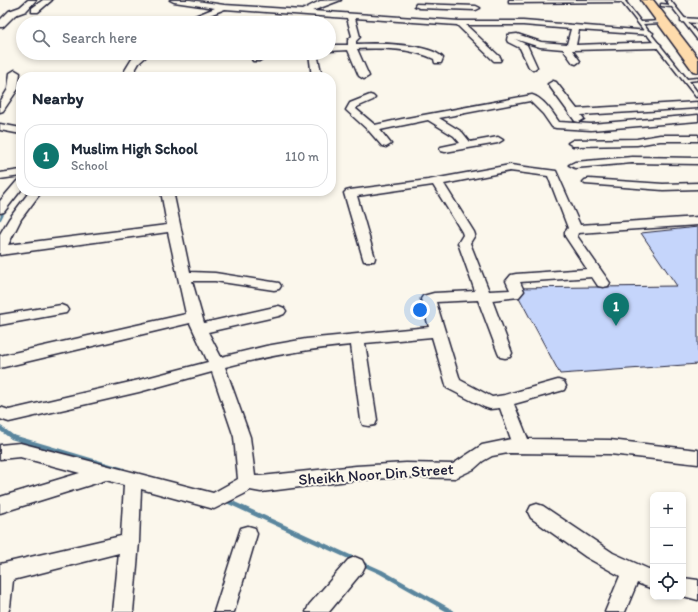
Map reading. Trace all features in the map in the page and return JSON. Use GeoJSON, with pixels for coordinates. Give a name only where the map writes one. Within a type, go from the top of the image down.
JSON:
{"type":"FeatureCollection","features":[{"type":"Feature","properties":{"kind":"highway"},"geometry":{"type":"LineString","coordinates":[[647,0],[698,49]]}},
{"type":"Feature","properties":{"kind":"highway"},"geometry":{"type":"LineString","coordinates":[[665,3],[670,21],[698,68]]}},
{"type":"Feature","properties":{"kind":"street"},"geometry":{"type":"LineString","coordinates":[[0,25],[12,13],[23,9],[32,0]]}},
{"type":"Feature","properties":{"kind":"street"},"geometry":{"type":"LineString","coordinates":[[35,10],[48,0]]}},
{"type":"Feature","properties":{"kind":"street"},"geometry":{"type":"LineString","coordinates":[[174,0],[304,12],[319,12],[393,21],[414,19],[460,23],[523,23],[649,33]]}},
{"type":"Feature","properties":{"kind":"street"},"geometry":{"type":"LineString","coordinates":[[304,12],[323,3],[337,0]]}},
{"type":"Feature","properties":{"kind":"street"},"geometry":{"type":"LineString","coordinates":[[474,0],[480,23]]}},
{"type":"Feature","properties":{"kind":"street"},"geometry":{"type":"LineString","coordinates":[[512,1],[622,0]]}},
{"type":"Feature","properties":{"kind":"street"},"geometry":{"type":"LineString","coordinates":[[414,19],[421,3],[476,8]]}},
{"type":"Feature","properties":{"kind":"street"},"geometry":{"type":"LineString","coordinates":[[199,16],[226,5]]}},
{"type":"Feature","properties":{"kind":"street"},"geometry":{"type":"LineString","coordinates":[[319,12],[319,16]]}},
{"type":"Feature","properties":{"kind":"street"},"geometry":{"type":"LineString","coordinates":[[350,15],[356,37],[352,40],[351,47],[364,76]]}},
{"type":"Feature","properties":{"kind":"street"},"geometry":{"type":"LineString","coordinates":[[670,21],[698,21]]}},
{"type":"Feature","properties":{"kind":"street"},"geometry":{"type":"LineString","coordinates":[[460,23],[496,60]]}},
{"type":"Feature","properties":{"kind":"street"},"geometry":{"type":"LineString","coordinates":[[576,27],[571,47],[567,49],[576,61]]}},
{"type":"Feature","properties":{"kind":"street"},"geometry":{"type":"LineString","coordinates":[[533,67],[524,48],[511,40],[511,37],[516,36],[540,44],[571,47],[657,45]]}},
{"type":"Feature","properties":{"kind":"street"},"geometry":{"type":"LineString","coordinates":[[336,48],[377,46],[417,50],[434,54],[439,58],[438,61]]}},
{"type":"Feature","properties":{"kind":"street"},"geometry":{"type":"LineString","coordinates":[[127,72],[137,60]]}},
{"type":"Feature","properties":{"kind":"street"},"geometry":{"type":"LineString","coordinates":[[314,60],[316,72]]}},
{"type":"Feature","properties":{"kind":"street"},"geometry":{"type":"LineString","coordinates":[[0,110],[13,89],[15,72]]}},
{"type":"Feature","properties":{"kind":"street"},"geometry":{"type":"LineString","coordinates":[[553,84],[585,126]]}},
{"type":"Feature","properties":{"kind":"street"},"geometry":{"type":"LineString","coordinates":[[370,98],[353,105],[350,108],[373,129],[386,144]]}},
{"type":"Feature","properties":{"kind":"street"},"geometry":{"type":"LineString","coordinates":[[373,129],[532,98],[556,125],[591,127],[698,118]]}},
{"type":"Feature","properties":{"kind":"street"},"geometry":{"type":"LineString","coordinates":[[574,112],[698,105]]}},
{"type":"Feature","properties":{"kind":"street"},"geometry":{"type":"LineString","coordinates":[[430,117],[458,134],[468,146]]}},
{"type":"Feature","properties":{"kind":"street"},"geometry":{"type":"LineString","coordinates":[[0,127],[16,130]]}},
{"type":"Feature","properties":{"kind":"street"},"geometry":{"type":"LineString","coordinates":[[573,143],[637,142],[660,138],[698,138]]}},
{"type":"Feature","properties":{"kind":"street"},"geometry":{"type":"LineString","coordinates":[[445,149],[498,140]]}},
{"type":"Feature","properties":{"kind":"street"},"geometry":{"type":"LineString","coordinates":[[575,164],[632,160],[698,161]]}},
{"type":"Feature","properties":{"kind":"street"},"geometry":{"type":"LineString","coordinates":[[370,258],[350,193],[438,182],[510,168],[552,173],[575,229]]}},
{"type":"Feature","properties":{"kind":"street"},"geometry":{"type":"LineString","coordinates":[[0,176],[16,174]]}},
{"type":"Feature","properties":{"kind":"street"},"geometry":{"type":"LineString","coordinates":[[438,182],[468,232],[469,235],[464,243],[505,353]]}},
{"type":"Feature","properties":{"kind":"street"},"geometry":{"type":"LineString","coordinates":[[589,182],[663,187],[698,186]]}},
{"type":"Feature","properties":{"kind":"street"},"geometry":{"type":"LineString","coordinates":[[0,209],[16,189]]}},
{"type":"Feature","properties":{"kind":"street"},"geometry":{"type":"LineString","coordinates":[[32,196],[3,234],[0,250],[174,228]]}},
{"type":"Feature","properties":{"kind":"street"},"geometry":{"type":"LineString","coordinates":[[0,452],[20,450],[214,501],[243,486],[242,437],[216,364],[197,323],[184,276],[168,196]]}},
{"type":"Feature","properties":{"kind":"street"},"geometry":{"type":"LineString","coordinates":[[558,386],[490,403],[453,384],[428,299],[514,294],[517,291],[513,281],[516,278],[600,278],[571,236],[571,232],[575,229],[698,220]]}},
{"type":"Feature","properties":{"kind":"street"},"geometry":{"type":"LineString","coordinates":[[184,276],[215,277],[274,286]]}},
{"type":"Feature","properties":{"kind":"street"},"geometry":{"type":"LineString","coordinates":[[0,320],[61,310]]}},
{"type":"Feature","properties":{"kind":"street"},"geometry":{"type":"LineString","coordinates":[[0,362],[197,323],[279,311]]}},
{"type":"Feature","properties":{"kind":"street"},"geometry":{"type":"LineString","coordinates":[[0,412],[9,416],[139,386],[216,364],[306,344],[437,331]]}},
{"type":"Feature","properties":{"kind":"street"},"geometry":{"type":"LineString","coordinates":[[357,338],[369,420]]}},
{"type":"Feature","properties":{"kind":"street"},"geometry":{"type":"LineString","coordinates":[[505,400],[522,445]]}},
{"type":"Feature","properties":{"kind":"street","name":"Sheikh Noor Din Street"},"geometry":{"type":"LineString","coordinates":[[243,486],[356,473],[406,470],[455,471],[488,450],[522,445],[610,448],[698,457]]}},
{"type":"Feature","properties":{"kind":"street"},"geometry":{"type":"LineString","coordinates":[[0,505],[108,472]]}},
{"type":"Feature","properties":{"kind":"street"},"geometry":{"type":"LineString","coordinates":[[123,612],[130,542],[133,479]]}},
{"type":"Feature","properties":{"kind":"street"},"geometry":{"type":"LineString","coordinates":[[537,512],[596,555],[631,573],[650,579]]}},
{"type":"Feature","properties":{"kind":"street"},"geometry":{"type":"LineString","coordinates":[[224,612],[248,534]]}},
{"type":"Feature","properties":{"kind":"street"},"geometry":{"type":"LineString","coordinates":[[0,607],[2,573],[130,542]]}},
{"type":"Feature","properties":{"kind":"street"},"geometry":{"type":"LineString","coordinates":[[316,612],[355,566]]}},
{"type":"Feature","properties":{"kind":"street"},"geometry":{"type":"LineString","coordinates":[[615,612],[631,573]]}},
{"type":"Feature","properties":{"kind":"street"},"geometry":{"type":"LineString","coordinates":[[686,588],[698,590]]}},
{"type":"Feature","properties":{"kind":"lane"},"geometry":{"type":"LineString","coordinates":[[622,0],[698,96]]}},
{"type":"Feature","properties":{"kind":"lane"},"geometry":{"type":"LineString","coordinates":[[640,23],[670,21],[698,38]]}},
{"type":"Feature","properties":{"kind":"lane"},"geometry":{"type":"LineString","coordinates":[[686,80],[698,79]]}},
{"type":"Feature","properties":{"kind":"building"},"geometry":{"type":"Polygon","coordinates":[[[698,227],[698,364],[560,374],[514,288],[677,286],[641,233],[698,227]]]}},
{"type":"Feature","properties":{"kind":"waterway"},"geometry":{"type":"LineString","coordinates":[[0,219],[5,209]]}},
{"type":"Feature","properties":{"kind":"waterway"},"geometry":{"type":"LineString","coordinates":[[0,428],[12,437],[123,470]]}},
{"type":"Feature","properties":{"kind":"waterway"},"geometry":{"type":"LineString","coordinates":[[225,500],[356,560]]}},
{"type":"Feature","properties":{"kind":"waterway"},"geometry":{"type":"LineString","coordinates":[[361,563],[381,572],[452,612]]}},
{"type":"Feature","properties":{"kind":"place","name":"Muslim High School"},"geometry":{"type":"Point","coordinates":[616,326]}}]}
